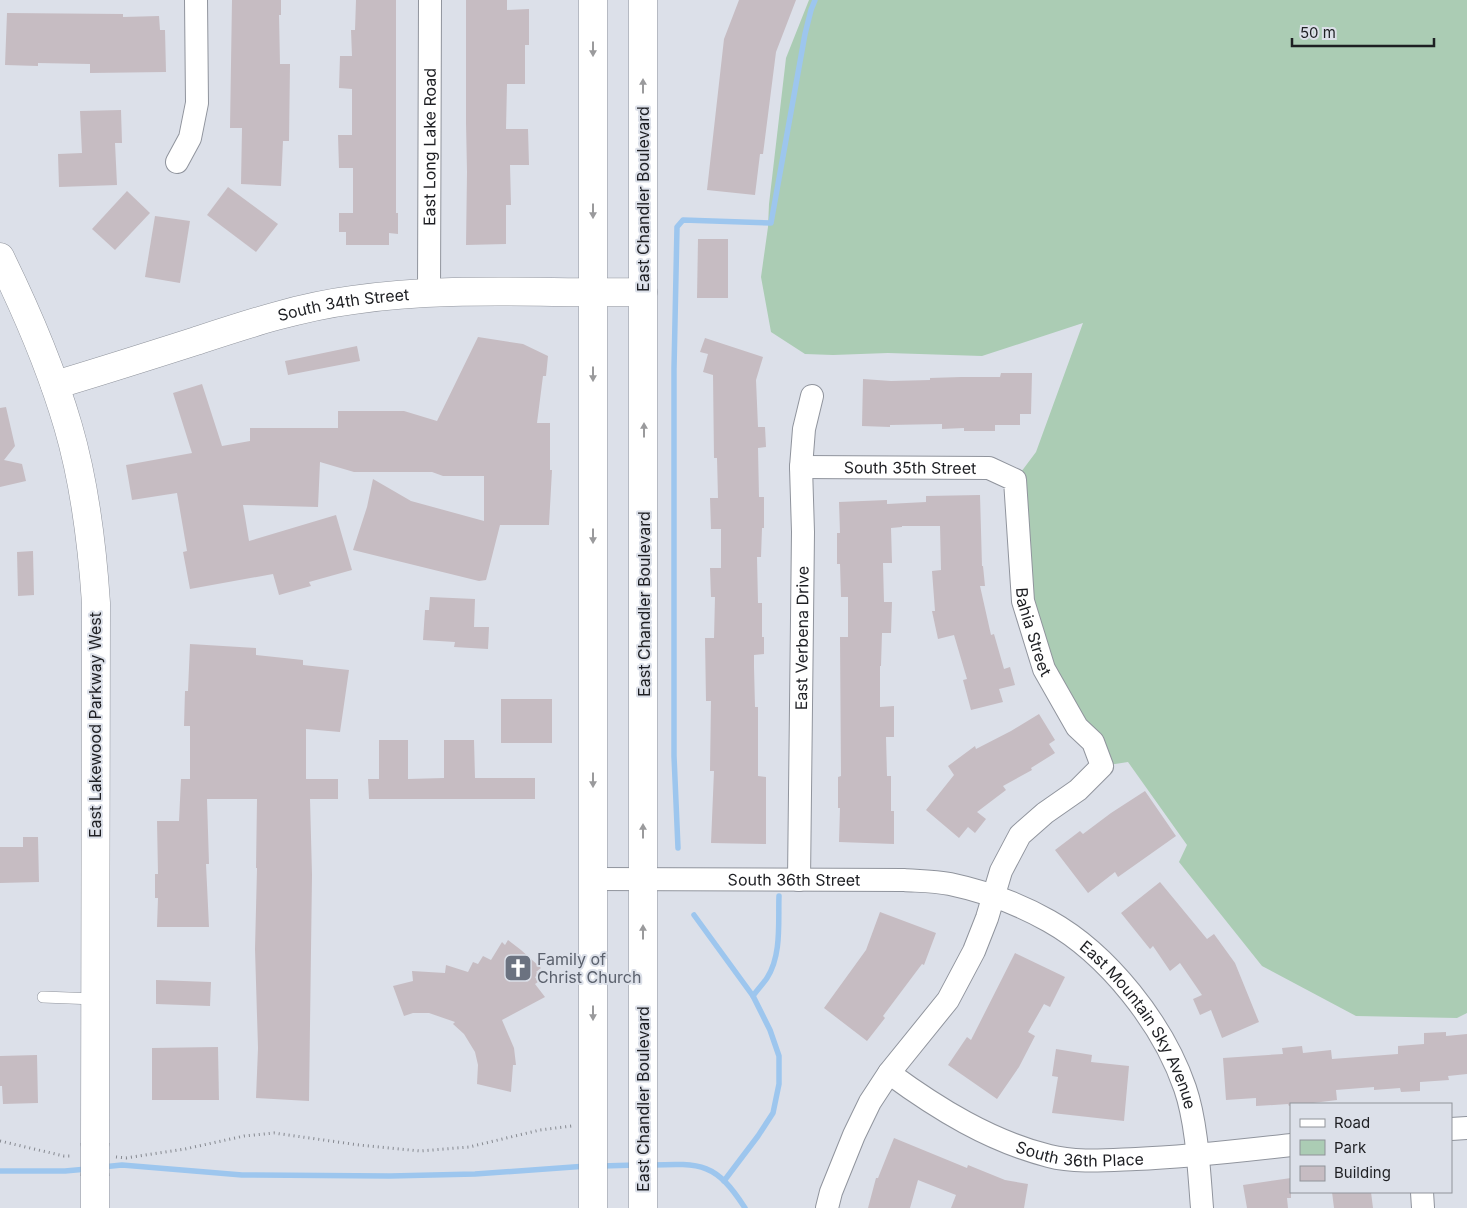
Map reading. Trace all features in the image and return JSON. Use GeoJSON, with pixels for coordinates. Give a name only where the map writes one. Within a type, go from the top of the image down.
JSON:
{"type":"FeatureCollection","features":[{"type":"Feature","properties":{"kind":"main road"},"geometry":{"type":"LineString","coordinates":[[593,0],[593,1201]]}},
{"type":"Feature","properties":{"kind":"main road","name":"East Chandler Boulevard"},"geometry":{"type":"LineString","coordinates":[[643,0],[643,1198]]}},
{"type":"Feature","properties":{"kind":"main road","name":"East Lakewood Parkway West"},"geometry":{"type":"LineString","coordinates":[[0,257],[37,339],[69,428],[81,478],[94,567],[96,603],[95,1208]]}},
{"type":"Feature","properties":{"kind":"main road","name":"South 34th Street"},"geometry":{"type":"LineString","coordinates":[[55,385],[257,320],[296,310],[352,300],[476,291],[643,292]]}},
{"type":"Feature","properties":{"kind":"street"},"geometry":{"type":"LineString","coordinates":[[177,162],[190,138],[197,103],[196,0]]}},
{"type":"Feature","properties":{"kind":"street","name":"East Long Lake Road"},"geometry":{"type":"LineString","coordinates":[[429,293],[430,0]]}},
{"type":"Feature","properties":{"kind":"street","name":"East Verbena Drive"},"geometry":{"type":"LineString","coordinates":[[799,880],[803,532],[801,467],[804,429],[812,396]]}},
{"type":"Feature","properties":{"kind":"street","name":"South 35th Street"},"geometry":{"type":"LineString","coordinates":[[801,467],[989,468],[1015,480]]}},
{"type":"Feature","properties":{"kind":"street","name":"Bahia Street"},"geometry":{"type":"LineString","coordinates":[[994,897],[1001,871],[1020,835],[1045,813],[1078,790],[1102,766],[1093,742],[1078,727],[1044,669],[1023,600],[1015,480]]}},
{"type":"Feature","properties":{"kind":"street","name":"South 36th Street"},"geometry":{"type":"LineString","coordinates":[[593,879],[904,880],[948,883],[994,897]]}},
{"type":"Feature","properties":{"kind":"street"},"geometry":{"type":"LineString","coordinates":[[827,1208],[831,1192],[854,1135],[870,1102],[889,1073],[948,1000],[974,952],[994,897]]}},
{"type":"Feature","properties":{"kind":"street","name":"East Mountain Sky Avenue"},"geometry":{"type":"LineString","coordinates":[[994,897],[1049,921],[1079,942],[1105,965],[1147,1015],[1169,1050],[1186,1088],[1194,1124],[1202,1208]]}},
{"type":"Feature","properties":{"kind":"street","name":"South 36th Place"},"geometry":{"type":"LineString","coordinates":[[889,1073],[921,1097],[971,1126],[1005,1143],[1051,1157],[1099,1161],[1197,1156],[1290,1145]]}},
{"type":"Feature","properties":{"kind":"street"},"geometry":{"type":"LineString","coordinates":[[1452,1129],[1467,1128]]}},
{"type":"Feature","properties":{"kind":"street"},"geometry":{"type":"LineString","coordinates":[[1422,1193],[1423,1208]]}},
{"type":"Feature","properties":{"kind":"lane"},"geometry":{"type":"LineString","coordinates":[[43,998],[95,999]]}},
{"type":"Feature","properties":{"kind":"path"},"geometry":{"type":"LineString","coordinates":[[0,1141],[64,1156],[126,1158],[185,1149],[244,1136],[274,1133],[359,1145],[420,1151],[469,1147],[564,1126],[593,1135]]}},
{"type":"Feature","properties":{"kind":"green space"},"geometry":{"type":"Polygon","coordinates":[[[809,0],[1467,0],[1467,1013],[1457,1018],[1356,1016],[1262,966],[1179,862],[1187,845],[1128,762],[1102,766],[1044,669],[1015,480],[1036,452],[1083,323],[982,356],[888,353],[805,354],[771,332],[761,277],[768,227],[769,204],[786,58],[809,0]]]}},
{"type":"Feature","properties":{"kind":"building"},"geometry":{"type":"Polygon","coordinates":[[[232,0],[281,0],[281,15],[279,15],[280,64],[290,64],[289,141],[283,141],[281,186],[241,184],[242,128],[230,128],[232,0]]]}},
{"type":"Feature","properties":{"kind":"building"},"geometry":{"type":"Polygon","coordinates":[[[356,0],[396,0],[396,213],[398,213],[398,234],[389,233],[389,245],[346,245],[346,232],[339,232],[339,213],[353,213],[353,168],[339,168],[338,135],[352,135],[352,89],[339,88],[340,56],[352,56],[351,30],[355,30],[356,0]]]}},
{"type":"Feature","properties":{"kind":"building"},"geometry":{"type":"Polygon","coordinates":[[[466,0],[507,0],[507,10],[529,9],[529,45],[525,45],[525,84],[507,84],[506,129],[528,129],[529,165],[510,165],[511,205],[506,205],[506,244],[466,245],[466,0]]]}},
{"type":"Feature","properties":{"kind":"building"},"geometry":{"type":"Polygon","coordinates":[[[739,0],[796,0],[776,52],[763,154],[760,154],[755,195],[707,190],[724,39],[739,0]]]}},
{"type":"Feature","properties":{"kind":"building"},"geometry":{"type":"Polygon","coordinates":[[[7,13],[123,14],[123,17],[159,16],[160,30],[165,30],[166,72],[90,73],[90,64],[38,63],[38,66],[5,65],[7,13]]]}},
{"type":"Feature","properties":{"kind":"building"},"geometry":{"type":"Polygon","coordinates":[[[121,110],[122,143],[115,143],[117,185],[59,187],[58,154],[82,153],[80,111],[121,110]]]}},
{"type":"Feature","properties":{"kind":"building"},"geometry":{"type":"Polygon","coordinates":[[[228,187],[278,224],[256,252],[207,215],[228,187]]]}},
{"type":"Feature","properties":{"kind":"building"},"geometry":{"type":"Polygon","coordinates":[[[127,191],[150,213],[115,250],[92,229],[127,191]]]}},
{"type":"Feature","properties":{"kind":"building"},"geometry":{"type":"Polygon","coordinates":[[[155,216],[190,221],[180,283],[145,277],[155,216]]]}},
{"type":"Feature","properties":{"kind":"building"},"geometry":{"type":"Polygon","coordinates":[[[698,239],[728,239],[728,298],[697,298],[698,239]]]}},
{"type":"Feature","properties":{"kind":"building"},"geometry":{"type":"Polygon","coordinates":[[[478,337],[523,344],[548,356],[546,376],[543,376],[537,423],[550,423],[550,470],[552,470],[549,525],[500,525],[486,580],[479,581],[353,550],[367,507],[373,479],[411,501],[484,521],[484,476],[443,476],[432,472],[354,472],[320,462],[318,507],[243,505],[249,541],[336,515],[352,570],[309,582],[311,586],[279,595],[273,574],[190,589],[183,552],[187,551],[177,493],[132,500],[126,465],[192,453],[173,393],[202,384],[222,446],[250,441],[250,428],[338,428],[338,411],[404,411],[437,421],[478,337]]]}},
{"type":"Feature","properties":{"kind":"building"},"geometry":{"type":"Polygon","coordinates":[[[705,338],[763,357],[756,380],[758,427],[765,427],[766,447],[758,448],[759,497],[764,497],[764,528],[762,528],[761,557],[757,557],[758,603],[762,603],[764,654],[754,655],[754,667],[755,707],[758,707],[758,776],[766,777],[766,844],[711,843],[714,771],[710,771],[711,701],[706,701],[705,638],[714,638],[715,597],[711,597],[710,568],[721,568],[721,529],[711,529],[710,498],[718,498],[717,458],[714,458],[713,375],[703,372],[708,354],[700,352],[705,338]]]}},
{"type":"Feature","properties":{"kind":"building"},"geometry":{"type":"Polygon","coordinates":[[[357,346],[360,361],[288,375],[285,361],[357,346]]]}},
{"type":"Feature","properties":{"kind":"building"},"geometry":{"type":"Polygon","coordinates":[[[1001,373],[1032,373],[1031,414],[1020,414],[1020,425],[995,425],[995,431],[964,431],[964,428],[942,429],[942,424],[890,425],[890,427],[862,426],[863,379],[891,381],[930,380],[930,378],[1000,377],[1001,373]]]}},
{"type":"Feature","properties":{"kind":"building"},"geometry":{"type":"Polygon","coordinates":[[[6,407],[15,446],[4,460],[22,464],[26,481],[0,487],[0,408],[6,407]]]}},
{"type":"Feature","properties":{"kind":"building"},"geometry":{"type":"Polygon","coordinates":[[[980,495],[982,566],[985,586],[980,586],[991,635],[994,634],[1004,669],[1010,667],[1015,685],[999,689],[1003,702],[971,710],[963,680],[967,679],[954,635],[938,639],[932,611],[935,611],[932,571],[941,570],[940,526],[902,526],[891,528],[892,563],[883,563],[884,602],[892,602],[891,633],[882,633],[880,707],[894,706],[894,737],[886,737],[887,776],[891,776],[891,811],[894,811],[894,844],[839,842],[840,808],[838,808],[838,777],[841,776],[840,637],[848,637],[848,597],[841,597],[840,564],[837,564],[837,533],[840,533],[839,502],[887,500],[887,504],[926,502],[926,496],[980,495]]]}},
{"type":"Feature","properties":{"kind":"building"},"geometry":{"type":"Polygon","coordinates":[[[33,551],[34,595],[18,596],[17,552],[33,551]]]}},
{"type":"Feature","properties":{"kind":"building"},"geometry":{"type":"Polygon","coordinates":[[[430,597],[475,599],[474,627],[489,627],[488,649],[454,647],[455,642],[423,640],[425,610],[429,610],[430,597]]]}},
{"type":"Feature","properties":{"kind":"building"},"geometry":{"type":"Polygon","coordinates":[[[190,644],[256,648],[256,655],[303,660],[303,665],[349,670],[340,732],[306,729],[306,779],[338,779],[338,799],[310,799],[312,875],[309,1101],[256,1098],[258,1048],[255,949],[257,799],[207,799],[209,864],[206,864],[209,927],[157,927],[158,898],[155,898],[155,874],[158,874],[157,821],[179,821],[181,779],[190,779],[190,726],[184,726],[185,691],[188,691],[190,644]]]}},
{"type":"Feature","properties":{"kind":"building"},"geometry":{"type":"Polygon","coordinates":[[[501,699],[552,699],[552,743],[501,743],[501,699]]]}},
{"type":"Feature","properties":{"kind":"building"},"geometry":{"type":"Polygon","coordinates":[[[1039,714],[1055,740],[1049,744],[1055,753],[1031,768],[1032,770],[1003,786],[1006,790],[977,812],[986,819],[975,833],[968,827],[959,838],[926,810],[954,775],[948,766],[975,746],[976,749],[1039,714]]]}},
{"type":"Feature","properties":{"kind":"building"},"geometry":{"type":"Polygon","coordinates":[[[379,740],[408,740],[408,779],[444,778],[444,740],[474,740],[475,778],[535,778],[535,799],[369,799],[368,779],[379,779],[379,740]]]}},
{"type":"Feature","properties":{"kind":"building"},"geometry":{"type":"Polygon","coordinates":[[[1145,791],[1176,836],[1118,877],[1115,872],[1088,893],[1055,850],[1080,831],[1083,834],[1145,791]]]}},
{"type":"Feature","properties":{"kind":"building"},"geometry":{"type":"Polygon","coordinates":[[[23,837],[38,837],[39,882],[0,883],[0,847],[23,847],[23,837]]]}},
{"type":"Feature","properties":{"kind":"building"},"geometry":{"type":"Polygon","coordinates":[[[1160,882],[1207,939],[1214,934],[1235,963],[1259,1022],[1222,1038],[1211,1010],[1200,1015],[1193,999],[1202,995],[1180,963],[1170,971],[1153,946],[1150,949],[1121,913],[1160,882]]]}},
{"type":"Feature","properties":{"kind":"building"},"geometry":{"type":"Polygon","coordinates":[[[880,912],[936,933],[924,965],[922,964],[883,1016],[885,1018],[867,1041],[824,1008],[866,950],[880,912]]]}},
{"type":"Feature","properties":{"kind":"building"},"geometry":{"type":"Polygon","coordinates":[[[508,940],[541,968],[536,972],[539,974],[535,977],[538,982],[535,984],[545,997],[502,1020],[514,1048],[516,1065],[513,1065],[511,1092],[477,1084],[478,1065],[475,1052],[464,1034],[453,1024],[455,1022],[429,1013],[413,1013],[404,1016],[393,986],[413,981],[412,971],[445,973],[446,965],[468,972],[473,962],[478,964],[483,956],[491,960],[502,942],[505,945],[508,940]]]}},
{"type":"Feature","properties":{"kind":"building"},"geometry":{"type":"Polygon","coordinates":[[[1015,953],[1065,977],[1050,1007],[1044,1004],[1028,1032],[1035,1036],[1019,1067],[997,1099],[948,1065],[967,1037],[971,1040],[1015,953]]]}},
{"type":"Feature","properties":{"kind":"building"},"geometry":{"type":"Polygon","coordinates":[[[156,980],[211,982],[210,1006],[156,1004],[156,980]]]}},
{"type":"Feature","properties":{"kind":"building"},"geometry":{"type":"Polygon","coordinates":[[[1446,1032],[1446,1036],[1467,1034],[1467,1074],[1448,1076],[1449,1080],[1420,1082],[1420,1091],[1401,1092],[1400,1088],[1374,1090],[1374,1087],[1336,1090],[1337,1100],[1290,1103],[1289,1106],[1288,1104],[1256,1106],[1256,1098],[1226,1100],[1223,1058],[1283,1054],[1282,1048],[1302,1046],[1303,1053],[1331,1050],[1332,1059],[1398,1054],[1398,1046],[1424,1044],[1424,1033],[1446,1032]]]}},
{"type":"Feature","properties":{"kind":"building"},"geometry":{"type":"Polygon","coordinates":[[[218,1047],[219,1100],[152,1100],[152,1048],[218,1047]]]}},
{"type":"Feature","properties":{"kind":"building"},"geometry":{"type":"Polygon","coordinates":[[[1056,1049],[1092,1055],[1091,1062],[1129,1066],[1124,1121],[1052,1113],[1058,1077],[1052,1076],[1056,1049]]]}},
{"type":"Feature","properties":{"kind":"building"},"geometry":{"type":"Polygon","coordinates":[[[37,1055],[38,1103],[3,1104],[2,1086],[0,1086],[0,1056],[37,1055]]]}},
{"type":"Feature","properties":{"kind":"building"},"geometry":{"type":"Polygon","coordinates":[[[894,1138],[967,1168],[968,1165],[1005,1180],[1028,1184],[1024,1208],[951,1208],[956,1195],[918,1180],[910,1208],[868,1208],[876,1178],[878,1178],[894,1138]]]}},
{"type":"Feature","properties":{"kind":"building"},"geometry":{"type":"Polygon","coordinates":[[[1290,1178],[1291,1198],[1287,1198],[1288,1208],[1247,1208],[1243,1185],[1290,1178]]]}},
{"type":"Feature","properties":{"kind":"building"},"geometry":{"type":"Polygon","coordinates":[[[1332,1193],[1371,1193],[1373,1208],[1334,1208],[1332,1193]]]}},
{"type":"Feature","properties":{"kind":"waterway"},"geometry":{"type":"LineString","coordinates":[[678,848],[674,756],[674,369],[677,227],[683,220],[771,223],[805,34],[815,0]]}},
{"type":"Feature","properties":{"kind":"waterway"},"geometry":{"type":"LineString","coordinates":[[753,996],[767,978],[775,959],[778,938],[779,896]]}},
{"type":"Feature","properties":{"kind":"waterway"},"geometry":{"type":"LineString","coordinates":[[694,915],[753,996],[770,1030],[779,1056],[779,1084],[773,1113],[724,1181]]}},
{"type":"Feature","properties":{"kind":"waterway"},"geometry":{"type":"LineString","coordinates":[[102,1167],[122,1165],[242,1175],[390,1176],[475,1174],[587,1166]]}},
{"type":"Feature","properties":{"kind":"waterway"},"geometry":{"type":"LineString","coordinates":[[601,1166],[637,1165]]}},
{"type":"Feature","properties":{"kind":"waterway"},"geometry":{"type":"LineString","coordinates":[[651,1165],[683,1165],[706,1169],[716,1174],[725,1182],[745,1208]]}},
{"type":"Feature","properties":{"kind":"waterway"},"geometry":{"type":"LineString","coordinates":[[0,1171],[87,1169]]}},
{"type":"Feature","properties":{"kind":"place","name":"Family of Christ Church"},"geometry":{"type":"Point","coordinates":[518,968]}}]}
